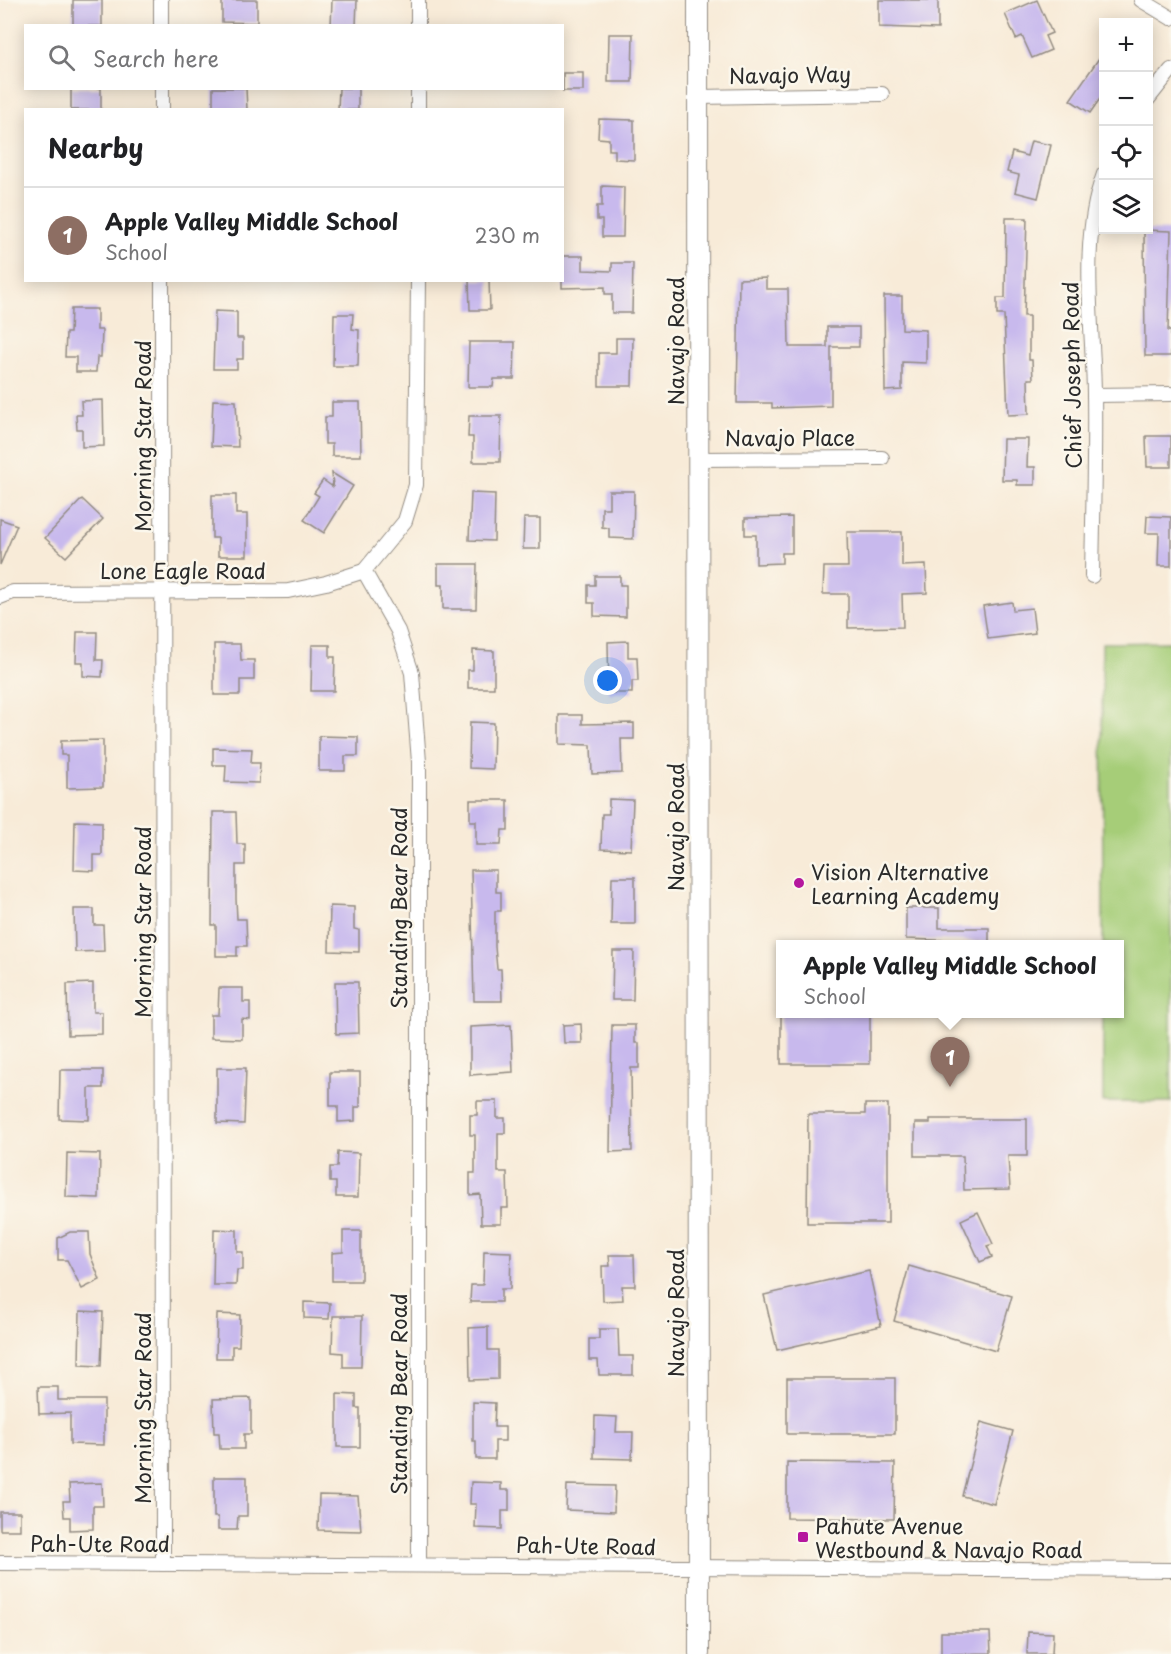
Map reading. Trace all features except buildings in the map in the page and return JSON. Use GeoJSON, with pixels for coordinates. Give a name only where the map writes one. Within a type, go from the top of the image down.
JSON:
{"type":"FeatureCollection","features":[{"type":"Feature","properties":{"kind":"main road","name":"Navajo Road"},"geometry":{"type":"LineString","coordinates":[[698,0],[699,1654]]}},
{"type":"Feature","properties":{"kind":"street"},"geometry":{"type":"LineString","coordinates":[[161,0],[161,24]]}},
{"type":"Feature","properties":{"kind":"street"},"geometry":{"type":"LineString","coordinates":[[418,0],[418,24]]}},
{"type":"Feature","properties":{"kind":"street"},"geometry":{"type":"LineString","coordinates":[[1141,0],[1171,18]]}},
{"type":"Feature","properties":{"kind":"street"},"geometry":{"type":"LineString","coordinates":[[1153,94],[1171,70]]}},
{"type":"Feature","properties":{"kind":"street"},"geometry":{"type":"LineString","coordinates":[[162,90],[162,108]]}},
{"type":"Feature","properties":{"kind":"street"},"geometry":{"type":"LineString","coordinates":[[418,90],[418,108]]}},
{"type":"Feature","properties":{"kind":"street","name":"Navajo Way"},"geometry":{"type":"LineString","coordinates":[[699,97],[882,94]]}},
{"type":"Feature","properties":{"kind":"street","name":"Chief Joseph Road"},"geometry":{"type":"LineString","coordinates":[[1092,576],[1094,395],[1091,240],[1096,195],[1102,180]]}},
{"type":"Feature","properties":{"kind":"street","name":"Morning Star Road"},"geometry":{"type":"LineString","coordinates":[[162,282],[163,1564]]}},
{"type":"Feature","properties":{"kind":"street"},"geometry":{"type":"LineString","coordinates":[[364,571],[405,521],[416,484],[418,282]]}},
{"type":"Feature","properties":{"kind":"street"},"geometry":{"type":"LineString","coordinates":[[1094,395],[1171,394]]}},
{"type":"Feature","properties":{"kind":"street","name":"Navajo Place"},"geometry":{"type":"LineString","coordinates":[[699,459],[882,458]]}},
{"type":"Feature","properties":{"kind":"street","name":"Lone Eagle Road"},"geometry":{"type":"LineString","coordinates":[[0,597],[13,592],[288,591],[326,584],[364,571]]}},
{"type":"Feature","properties":{"kind":"street","name":"Standing Bear Road"},"geometry":{"type":"LineString","coordinates":[[364,571],[398,631],[412,673],[419,762],[419,1564]]}},
{"type":"Feature","properties":{"kind":"street","name":"Pah-Ute Road"},"geometry":{"type":"LineString","coordinates":[[0,1563],[1171,1570]]}},
{"type":"Feature","properties":{"kind":"green space"},"geometry":{"type":"Polygon","coordinates":[[[1171,642],[1171,1102],[1103,1102],[1103,1018],[1124,1018],[1124,940],[1103,940],[1102,643],[1171,642]]]}},
{"type":"Feature","properties":{"kind":"place","name":"Vision Alternative Learning Academy"},"geometry":{"type":"Point","coordinates":[799,883]}},
{"type":"Feature","properties":{"kind":"place","name":"Apple Valley Middle School"},"geometry":{"type":"Point","coordinates":[950,1087]}},
{"type":"Feature","properties":{"kind":"place","name":"Pahute Avenue Westbound & Navajo Road"},"geometry":{"type":"Point","coordinates":[803,1537]}}]}
